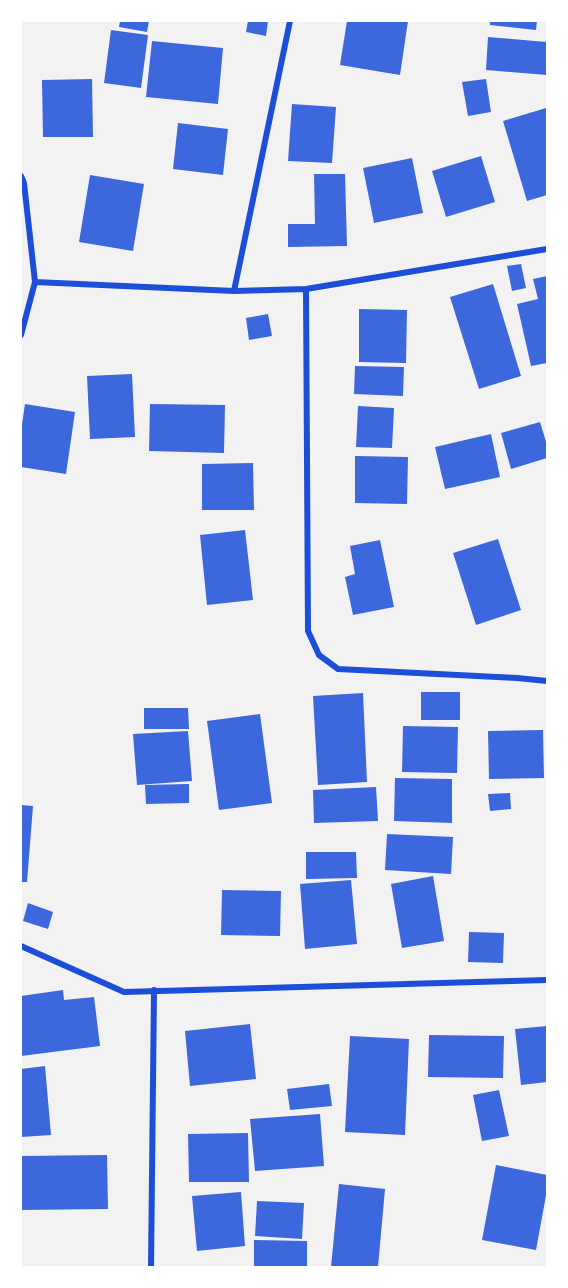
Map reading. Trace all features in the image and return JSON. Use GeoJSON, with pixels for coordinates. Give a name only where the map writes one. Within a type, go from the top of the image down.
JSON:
{"type":"FeatureCollection","features":[{"type":"Feature","properties":{"kind":"street"},"geometry":{"type":"LineString","coordinates":[[234,291],[290,21]]}},
{"type":"Feature","properties":{"kind":"street"},"geometry":{"type":"LineString","coordinates":[[21,176],[24,183],[35,282],[21,335]]}},
{"type":"Feature","properties":{"kind":"street"},"geometry":{"type":"LineString","coordinates":[[35,282],[234,291],[306,289],[547,249]]}},
{"type":"Feature","properties":{"kind":"street"},"geometry":{"type":"LineString","coordinates":[[306,289],[308,631],[319,655],[338,669],[547,681]]}},
{"type":"Feature","properties":{"kind":"street"},"geometry":{"type":"LineString","coordinates":[[21,946],[124,992],[547,980]]}},
{"type":"Feature","properties":{"kind":"street"},"geometry":{"type":"LineString","coordinates":[[151,1267],[154,990]]}},
{"type":"Feature","properties":{"kind":"building"},"geometry":{"type":"Polygon","coordinates":[[[120,21],[149,21],[147,32],[119,27],[120,21]]]}},
{"type":"Feature","properties":{"kind":"building"},"geometry":{"type":"Polygon","coordinates":[[[248,21],[268,21],[266,36],[246,32],[248,21]]]}},
{"type":"Feature","properties":{"kind":"building"},"geometry":{"type":"Polygon","coordinates":[[[347,21],[408,21],[400,75],[340,65],[347,21]]]}},
{"type":"Feature","properties":{"kind":"building"},"geometry":{"type":"Polygon","coordinates":[[[490,21],[537,21],[536,30],[490,25],[490,21]]]}},
{"type":"Feature","properties":{"kind":"building"},"geometry":{"type":"Polygon","coordinates":[[[111,30],[148,35],[141,88],[104,83],[111,30]]]}},
{"type":"Feature","properties":{"kind":"building"},"geometry":{"type":"Polygon","coordinates":[[[488,37],[547,42],[547,75],[486,70],[488,37]]]}},
{"type":"Feature","properties":{"kind":"building"},"geometry":{"type":"Polygon","coordinates":[[[152,41],[223,48],[218,104],[146,97],[152,41]]]}},
{"type":"Feature","properties":{"kind":"building"},"geometry":{"type":"Polygon","coordinates":[[[92,79],[93,137],[43,137],[42,80],[92,79]]]}},
{"type":"Feature","properties":{"kind":"building"},"geometry":{"type":"Polygon","coordinates":[[[486,79],[491,112],[468,116],[462,82],[486,79]]]}},
{"type":"Feature","properties":{"kind":"building"},"geometry":{"type":"Polygon","coordinates":[[[292,104],[336,107],[332,163],[288,161],[292,104]]]}},
{"type":"Feature","properties":{"kind":"building"},"geometry":{"type":"Polygon","coordinates":[[[546,108],[547,195],[527,201],[503,121],[546,108]]]}},
{"type":"Feature","properties":{"kind":"building"},"geometry":{"type":"Polygon","coordinates":[[[178,123],[228,129],[223,175],[173,169],[178,123]]]}},
{"type":"Feature","properties":{"kind":"building"},"geometry":{"type":"Polygon","coordinates":[[[481,156],[495,202],[446,217],[432,171],[481,156]]]}},
{"type":"Feature","properties":{"kind":"building"},"geometry":{"type":"Polygon","coordinates":[[[412,158],[423,213],[374,223],[363,168],[412,158]]]}},
{"type":"Feature","properties":{"kind":"building"},"geometry":{"type":"Polygon","coordinates":[[[314,174],[345,174],[347,246],[288,247],[288,224],[315,224],[314,174]]]}},
{"type":"Feature","properties":{"kind":"building"},"geometry":{"type":"Polygon","coordinates":[[[90,175],[144,184],[133,251],[79,242],[90,175]]]}},
{"type":"Feature","properties":{"kind":"building"},"geometry":{"type":"Polygon","coordinates":[[[521,264],[526,288],[512,291],[507,266],[521,264]]]}},
{"type":"Feature","properties":{"kind":"building"},"geometry":{"type":"Polygon","coordinates":[[[547,276],[547,363],[531,366],[517,304],[538,299],[533,279],[547,276]]]}},
{"type":"Feature","properties":{"kind":"building"},"geometry":{"type":"Polygon","coordinates":[[[493,284],[521,376],[479,389],[450,297],[493,284]]]}},
{"type":"Feature","properties":{"kind":"building"},"geometry":{"type":"Polygon","coordinates":[[[359,309],[407,310],[406,363],[359,362],[359,309]]]}},
{"type":"Feature","properties":{"kind":"building"},"geometry":{"type":"Polygon","coordinates":[[[268,314],[272,336],[249,340],[246,318],[268,314]]]}},
{"type":"Feature","properties":{"kind":"building"},"geometry":{"type":"Polygon","coordinates":[[[355,366],[404,367],[403,396],[354,394],[355,366]]]}},
{"type":"Feature","properties":{"kind":"building"},"geometry":{"type":"Polygon","coordinates":[[[132,374],[135,437],[90,439],[87,376],[132,374]]]}},
{"type":"Feature","properties":{"kind":"building"},"geometry":{"type":"Polygon","coordinates":[[[25,404],[75,412],[66,474],[21,467],[21,431],[25,404]]]}},
{"type":"Feature","properties":{"kind":"building"},"geometry":{"type":"Polygon","coordinates":[[[150,404],[225,405],[224,453],[149,451],[150,404]]]}},
{"type":"Feature","properties":{"kind":"building"},"geometry":{"type":"Polygon","coordinates":[[[358,406],[394,408],[392,448],[356,447],[358,406]]]}},
{"type":"Feature","properties":{"kind":"building"},"geometry":{"type":"Polygon","coordinates":[[[540,422],[547,445],[547,458],[511,469],[501,433],[540,422]]]}},
{"type":"Feature","properties":{"kind":"building"},"geometry":{"type":"Polygon","coordinates":[[[491,434],[500,477],[445,489],[435,447],[491,434]]]}},
{"type":"Feature","properties":{"kind":"building"},"geometry":{"type":"Polygon","coordinates":[[[355,456],[408,457],[407,504],[355,503],[355,456]]]}},
{"type":"Feature","properties":{"kind":"building"},"geometry":{"type":"Polygon","coordinates":[[[253,463],[254,510],[202,510],[202,464],[253,463]]]}},
{"type":"Feature","properties":{"kind":"building"},"geometry":{"type":"Polygon","coordinates":[[[245,530],[253,600],[207,605],[200,535],[245,530]]]}},
{"type":"Feature","properties":{"kind":"building"},"geometry":{"type":"Polygon","coordinates":[[[498,539],[521,610],[476,625],[453,553],[498,539]]]}},
{"type":"Feature","properties":{"kind":"building"},"geometry":{"type":"Polygon","coordinates":[[[380,540],[394,607],[353,615],[345,577],[355,574],[350,546],[380,540]]]}},
{"type":"Feature","properties":{"kind":"building"},"geometry":{"type":"Polygon","coordinates":[[[421,692],[460,692],[460,720],[421,720],[421,692]]]}},
{"type":"Feature","properties":{"kind":"building"},"geometry":{"type":"Polygon","coordinates":[[[363,693],[367,782],[318,785],[313,696],[363,693]]]}},
{"type":"Feature","properties":{"kind":"building"},"geometry":{"type":"Polygon","coordinates":[[[144,708],[188,708],[189,729],[144,729],[144,708]]]}},
{"type":"Feature","properties":{"kind":"building"},"geometry":{"type":"Polygon","coordinates":[[[260,714],[272,803],[219,810],[207,721],[260,714]]]}},
{"type":"Feature","properties":{"kind":"building"},"geometry":{"type":"Polygon","coordinates":[[[403,726],[458,727],[457,773],[402,772],[403,726]]]}},
{"type":"Feature","properties":{"kind":"building"},"geometry":{"type":"Polygon","coordinates":[[[543,730],[544,778],[489,779],[488,731],[543,730]]]}},
{"type":"Feature","properties":{"kind":"building"},"geometry":{"type":"Polygon","coordinates":[[[188,731],[192,781],[137,785],[133,734],[188,731]]]}},
{"type":"Feature","properties":{"kind":"building"},"geometry":{"type":"Polygon","coordinates":[[[395,778],[452,779],[452,823],[394,821],[395,778]]]}},
{"type":"Feature","properties":{"kind":"building"},"geometry":{"type":"Polygon","coordinates":[[[189,784],[189,803],[146,804],[145,785],[189,784]]]}},
{"type":"Feature","properties":{"kind":"building"},"geometry":{"type":"Polygon","coordinates":[[[376,787],[378,821],[314,823],[313,790],[376,787]]]}},
{"type":"Feature","properties":{"kind":"building"},"geometry":{"type":"Polygon","coordinates":[[[510,793],[511,809],[490,811],[488,794],[510,793]]]}},
{"type":"Feature","properties":{"kind":"building"},"geometry":{"type":"Polygon","coordinates":[[[21,805],[33,806],[27,882],[21,882],[21,805]]]}},
{"type":"Feature","properties":{"kind":"building"},"geometry":{"type":"Polygon","coordinates":[[[387,834],[453,837],[451,874],[385,870],[387,834]]]}},
{"type":"Feature","properties":{"kind":"building"},"geometry":{"type":"Polygon","coordinates":[[[306,852],[356,852],[357,878],[306,879],[306,852]]]}},
{"type":"Feature","properties":{"kind":"building"},"geometry":{"type":"Polygon","coordinates":[[[433,876],[444,941],[402,948],[391,884],[433,876]]]}},
{"type":"Feature","properties":{"kind":"building"},"geometry":{"type":"Polygon","coordinates":[[[351,880],[357,944],[305,949],[300,884],[351,880]]]}},
{"type":"Feature","properties":{"kind":"building"},"geometry":{"type":"Polygon","coordinates":[[[222,890],[281,891],[280,936],[221,935],[222,890]]]}},
{"type":"Feature","properties":{"kind":"building"},"geometry":{"type":"Polygon","coordinates":[[[28,903],[53,912],[48,929],[23,921],[28,903]]]}},
{"type":"Feature","properties":{"kind":"building"},"geometry":{"type":"Polygon","coordinates":[[[469,932],[504,933],[503,963],[468,962],[469,932]]]}},
{"type":"Feature","properties":{"kind":"building"},"geometry":{"type":"Polygon","coordinates":[[[63,990],[64,1000],[94,997],[100,1046],[21,1056],[21,996],[63,990]]]}},
{"type":"Feature","properties":{"kind":"building"},"geometry":{"type":"Polygon","coordinates":[[[250,1024],[256,1079],[190,1086],[185,1031],[250,1024]]]}},
{"type":"Feature","properties":{"kind":"building"},"geometry":{"type":"Polygon","coordinates":[[[547,1026],[547,1082],[521,1085],[515,1029],[547,1026]]]}},
{"type":"Feature","properties":{"kind":"building"},"geometry":{"type":"Polygon","coordinates":[[[429,1035],[504,1036],[503,1078],[428,1077],[429,1035]]]}},
{"type":"Feature","properties":{"kind":"building"},"geometry":{"type":"Polygon","coordinates":[[[350,1036],[409,1039],[405,1135],[345,1132],[350,1036]]]}},
{"type":"Feature","properties":{"kind":"building"},"geometry":{"type":"Polygon","coordinates":[[[45,1066],[51,1135],[21,1137],[21,1069],[45,1066]]]}},
{"type":"Feature","properties":{"kind":"building"},"geometry":{"type":"Polygon","coordinates":[[[329,1084],[332,1106],[290,1110],[287,1089],[329,1084]]]}},
{"type":"Feature","properties":{"kind":"building"},"geometry":{"type":"Polygon","coordinates":[[[499,1090],[509,1136],[482,1141],[473,1095],[499,1090]]]}},
{"type":"Feature","properties":{"kind":"building"},"geometry":{"type":"Polygon","coordinates":[[[320,1114],[324,1166],[255,1171],[250,1119],[320,1114]]]}},
{"type":"Feature","properties":{"kind":"building"},"geometry":{"type":"Polygon","coordinates":[[[248,1133],[249,1182],[189,1182],[188,1134],[248,1133]]]}},
{"type":"Feature","properties":{"kind":"building"},"geometry":{"type":"Polygon","coordinates":[[[107,1155],[108,1209],[21,1210],[21,1156],[107,1155]]]}},
{"type":"Feature","properties":{"kind":"building"},"geometry":{"type":"Polygon","coordinates":[[[496,1165],[547,1175],[547,1190],[536,1250],[482,1240],[496,1165]]]}},
{"type":"Feature","properties":{"kind":"building"},"geometry":{"type":"Polygon","coordinates":[[[339,1184],[385,1189],[378,1267],[331,1267],[339,1184]]]}},
{"type":"Feature","properties":{"kind":"building"},"geometry":{"type":"Polygon","coordinates":[[[241,1192],[245,1246],[197,1251],[192,1196],[241,1192]]]}},
{"type":"Feature","properties":{"kind":"building"},"geometry":{"type":"Polygon","coordinates":[[[257,1201],[304,1203],[302,1239],[255,1236],[257,1201]]]}},
{"type":"Feature","properties":{"kind":"building"},"geometry":{"type":"Polygon","coordinates":[[[254,1240],[307,1241],[307,1267],[254,1267],[254,1240]]]}}]}
